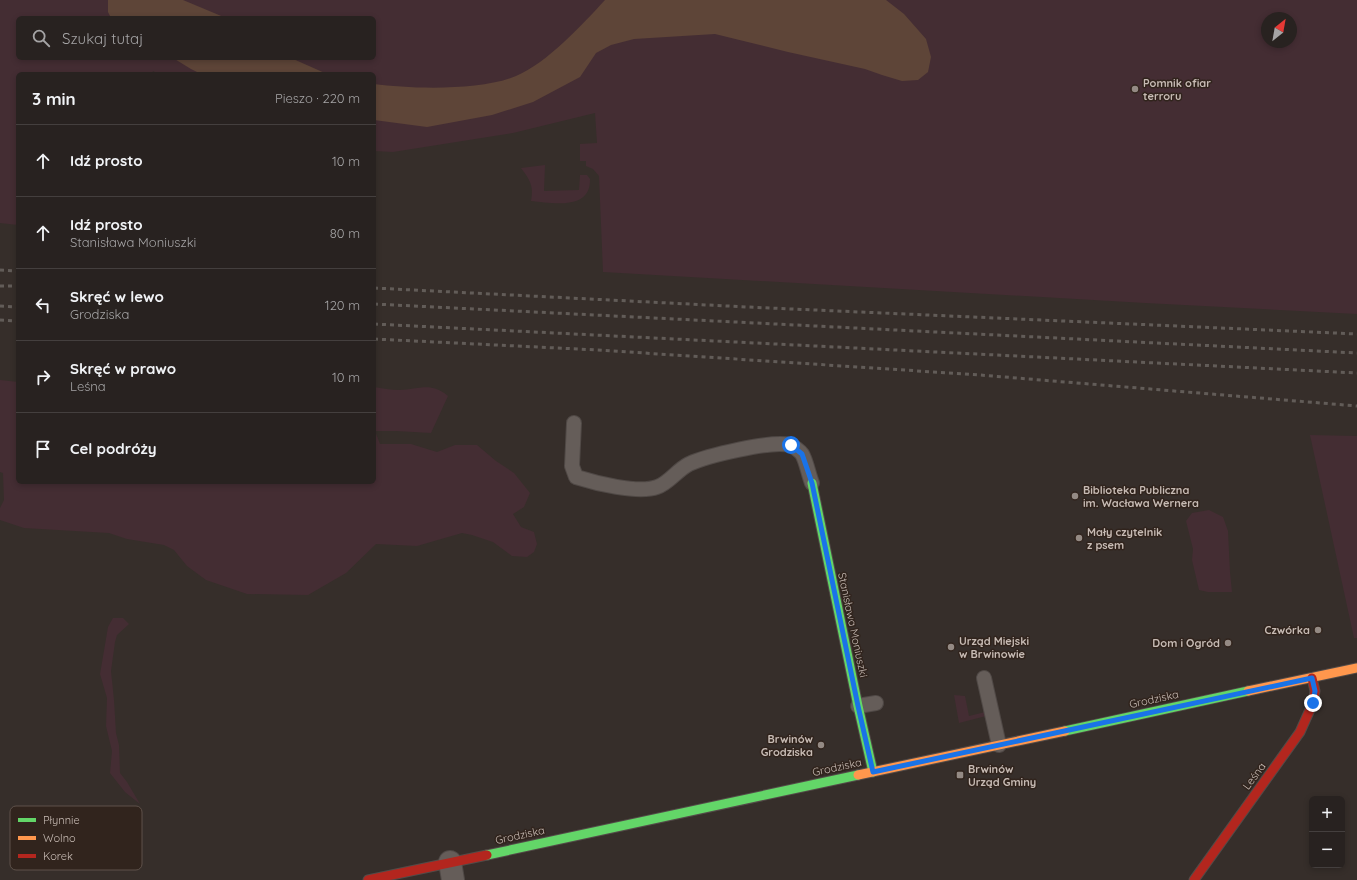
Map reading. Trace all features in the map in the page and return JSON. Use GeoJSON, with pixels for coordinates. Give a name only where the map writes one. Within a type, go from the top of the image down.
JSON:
{"type":"FeatureCollection","features":[{"type":"Feature","properties":{"kind":"street","name":"Stanisława Moniuszki"},"geometry":{"type":"LineString","coordinates":[[812,483],[873,772]]}},
{"type":"Feature","properties":{"kind":"street","name":"Grodziska"},"geometry":{"type":"LineString","coordinates":[[368,880],[452,871],[873,772],[1357,668]]}},
{"type":"Feature","properties":{"kind":"street","name":"Leśna"},"geometry":{"type":"LineString","coordinates":[[1194,880],[1300,732],[1313,703],[1315,691],[1312,678]]}},
{"type":"Feature","properties":{"kind":"lane"},"geometry":{"type":"LineString","coordinates":[[574,424],[572,466],[576,477],[593,483],[622,488],[649,489],[657,487],[682,469],[700,459],[753,446],[777,444],[791,445],[802,454],[812,483]]}},
{"type":"Feature","properties":{"kind":"lane"},"geometry":{"type":"LineString","coordinates":[[984,678],[999,745]]}},
{"type":"Feature","properties":{"kind":"lane"},"geometry":{"type":"LineString","coordinates":[[858,706],[876,703]]}},
{"type":"Feature","properties":{"kind":"shaded area"},"geometry":{"type":"Polygon","coordinates":[[[0,0],[1357,0],[1357,314],[603,272],[599,176],[593,169],[586,166],[586,161],[580,161],[580,144],[597,143],[595,113],[513,133],[393,152],[376,151],[376,72],[16,72],[16,225],[0,223],[0,0]]]}},
{"type":"Feature","properties":{"kind":"shaded area"},"geometry":{"type":"Polygon","coordinates":[[[108,0],[183,0],[221,16],[110,16],[108,12],[108,0]]]}},
{"type":"Feature","properties":{"kind":"shaded area"},"geometry":{"type":"Polygon","coordinates":[[[605,0],[886,0],[904,14],[926,39],[931,57],[928,72],[918,80],[902,81],[865,69],[715,34],[634,39],[611,45],[596,53],[580,77],[533,102],[492,115],[427,127],[376,120],[376,84],[446,88],[502,81],[528,70],[540,62],[575,32],[605,0]]]}},
{"type":"Feature","properties":{"kind":"shaded area"},"geometry":{"type":"Polygon","coordinates":[[[176,60],[296,60],[322,72],[197,72],[176,60]]]}},
{"type":"Feature","properties":{"kind":"shaded area"},"geometry":{"type":"Polygon","coordinates":[[[545,165],[544,191],[579,190],[580,175],[587,175],[590,179],[589,189],[584,196],[577,201],[568,203],[531,201],[532,187],[521,168],[545,165]]]}},
{"type":"Feature","properties":{"kind":"shaded area"},"geometry":{"type":"Polygon","coordinates":[[[0,380],[16,382],[16,484],[376,484],[376,434],[380,444],[411,444],[437,452],[455,445],[477,445],[496,461],[514,473],[530,493],[524,507],[513,514],[521,527],[534,532],[537,544],[534,552],[527,557],[512,556],[493,542],[462,533],[417,546],[376,544],[346,573],[308,595],[247,594],[206,580],[187,566],[174,550],[164,545],[127,539],[109,533],[24,528],[0,520],[0,508],[4,500],[3,473],[0,472],[0,380]]]}},
{"type":"Feature","properties":{"kind":"shaded area"},"geometry":{"type":"Polygon","coordinates":[[[376,387],[406,390],[424,387],[442,391],[448,396],[431,433],[376,431],[376,387]]]}},
{"type":"Feature","properties":{"kind":"shaded area"},"geometry":{"type":"Polygon","coordinates":[[[1310,435],[1357,436],[1357,638],[1354,638],[1310,435]]]}},
{"type":"Feature","properties":{"kind":"shaded area"},"geometry":{"type":"Polygon","coordinates":[[[1209,510],[1223,517],[1228,531],[1232,592],[1208,592],[1199,590],[1192,560],[1193,549],[1186,521],[1192,513],[1209,510]]]}},
{"type":"Feature","properties":{"kind":"shaded area"},"geometry":{"type":"Polygon","coordinates":[[[113,618],[123,618],[129,624],[117,635],[111,671],[116,733],[119,745],[120,773],[140,804],[125,792],[110,773],[112,751],[106,726],[107,698],[100,674],[108,627],[113,618]]]}},
{"type":"Feature","properties":{"kind":"shaded area"},"geometry":{"type":"Polygon","coordinates":[[[954,695],[965,696],[969,716],[985,712],[986,716],[959,723],[954,695]]]}},
{"type":"Feature","properties":{"kind":"railway"},"geometry":{"type":"LineString","coordinates":[[0,270],[16,271]]}},
{"type":"Feature","properties":{"kind":"railway"},"geometry":{"type":"LineString","coordinates":[[0,286],[16,286]]}},
{"type":"Feature","properties":{"kind":"railway"},"geometry":{"type":"LineString","coordinates":[[376,288],[747,307],[1357,334]]}},
{"type":"Feature","properties":{"kind":"railway"},"geometry":{"type":"LineString","coordinates":[[376,304],[1357,353]]}},
{"type":"Feature","properties":{"kind":"railway"},"geometry":{"type":"LineString","coordinates":[[0,306],[16,307]]}},
{"type":"Feature","properties":{"kind":"railway"},"geometry":{"type":"LineString","coordinates":[[0,320],[16,321]]}},
{"type":"Feature","properties":{"kind":"railway"},"geometry":{"type":"LineString","coordinates":[[376,324],[1357,373]]}},
{"type":"Feature","properties":{"kind":"railway"},"geometry":{"type":"LineString","coordinates":[[376,339],[598,350],[980,375],[1357,406]]}},
{"type":"Feature","properties":{"kind":"traffic: fast"},"geometry":{"type":"LineString","coordinates":[[812,483],[873,772]]}},
{"type":"Feature","properties":{"kind":"traffic: fast"},"geometry":{"type":"LineString","coordinates":[[1065,731],[1248,691]]}},
{"type":"Feature","properties":{"kind":"traffic: fast"},"geometry":{"type":"LineString","coordinates":[[487,855],[858,775]]}},
{"type":"Feature","properties":{"kind":"traffic: slow"},"geometry":{"type":"LineString","coordinates":[[1248,691],[1357,668]]}},
{"type":"Feature","properties":{"kind":"traffic: slow"},"geometry":{"type":"LineString","coordinates":[[858,775],[1065,731]]}},
{"type":"Feature","properties":{"kind":"traffic: jam"},"geometry":{"type":"LineString","coordinates":[[1194,880],[1300,732],[1313,703],[1315,691],[1312,678]]}},
{"type":"Feature","properties":{"kind":"traffic: jam"},"geometry":{"type":"LineString","coordinates":[[368,880],[487,855]]}},
{"type":"Feature","properties":{"kind":"place","name":"Pomnik ofiar terroru"},"geometry":{"type":"Point","coordinates":[1135,89]}},
{"type":"Feature","properties":{"kind":"place","name":"Biblioteka Publiczna im. Wacława Wernera"},"geometry":{"type":"Point","coordinates":[1075,496]}},
{"type":"Feature","properties":{"kind":"place","name":"Mały czytelnik z psem"},"geometry":{"type":"Point","coordinates":[1079,538]}},
{"type":"Feature","properties":{"kind":"place","name":"Czwórka"},"geometry":{"type":"Point","coordinates":[1318,630]}},
{"type":"Feature","properties":{"kind":"place","name":"Dom i Ogród"},"geometry":{"type":"Point","coordinates":[1228,643]}},
{"type":"Feature","properties":{"kind":"place","name":"Urząd Miejski w Brwinowie"},"geometry":{"type":"Point","coordinates":[951,647]}},
{"type":"Feature","properties":{"kind":"place","name":"Brwinów Grodziska"},"geometry":{"type":"Point","coordinates":[821,745]}},
{"type":"Feature","properties":{"kind":"place","name":"Brwinów Urząd Gminy"},"geometry":{"type":"Point","coordinates":[960,775]}},
{"type":"Feature","properties":{"kind":"route"},"geometry":{"type":"LineString","coordinates":[[791,445],[802,454],[812,483],[873,772],[1312,678],[1315,691],[1313,703]]}}]}
